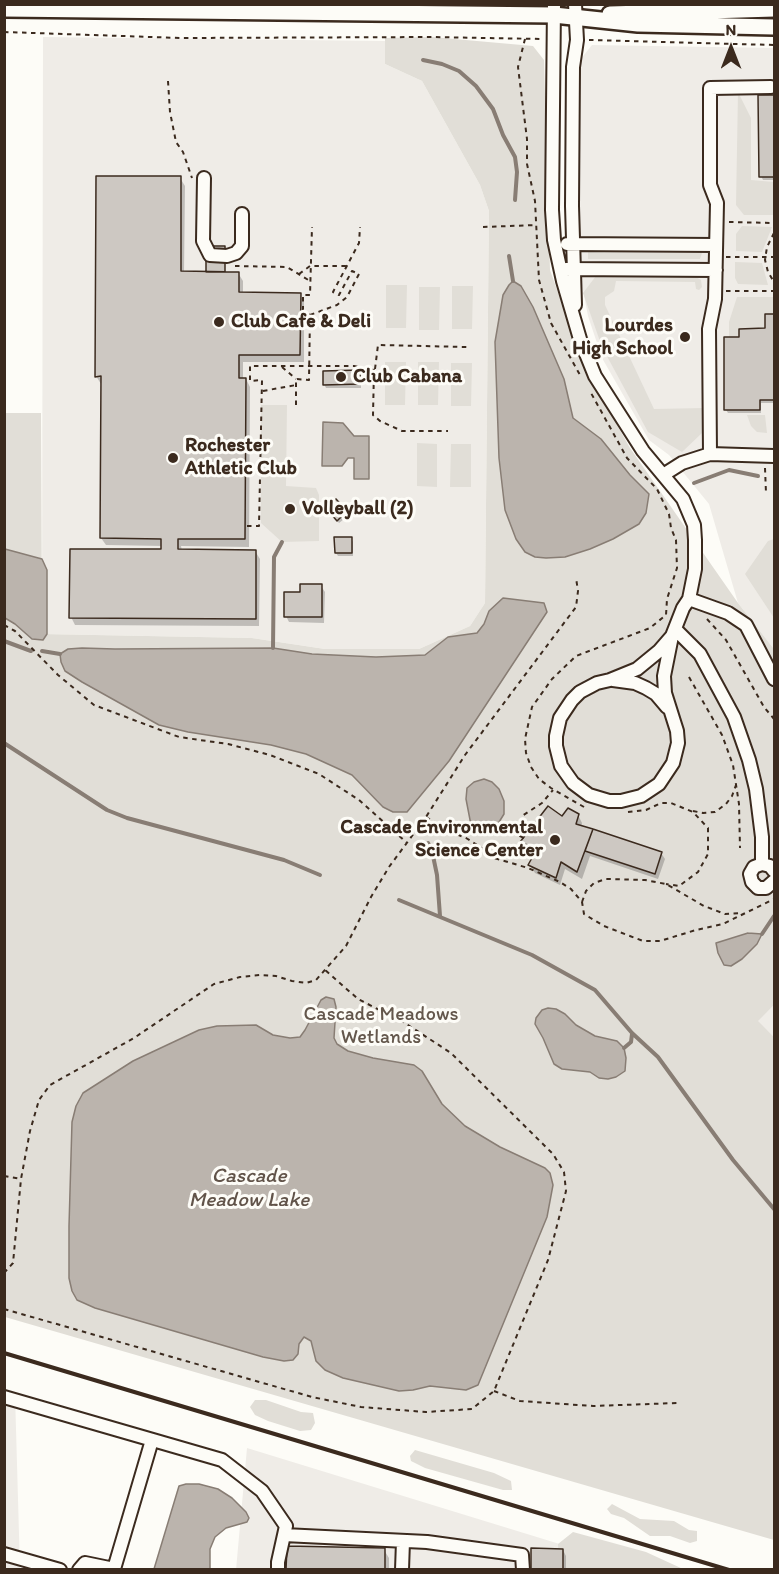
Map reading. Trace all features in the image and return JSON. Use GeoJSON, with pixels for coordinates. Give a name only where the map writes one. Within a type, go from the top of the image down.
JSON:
{"type":"FeatureCollection","features":[{"type":"Feature","properties":{"kind":"main road"},"geometry":{"type":"LineString","coordinates":[[4,9],[635,12],[774,9]]}},
{"type":"Feature","properties":{"kind":"main road"},"geometry":{"type":"LineString","coordinates":[[575,10],[638,24],[774,27]]}},
{"type":"Feature","properties":{"kind":"street"},"geometry":{"type":"LineString","coordinates":[[554,10],[552,210],[559,268],[580,339],[601,386],[643,451],[683,499],[694,525],[695,569],[686,604],[674,632],[664,676],[665,693],[677,731],[676,752],[670,770],[659,784],[641,796],[621,801],[609,801],[589,795],[573,783],[561,766],[556,746],[558,726],[565,708],[580,692],[597,683],[637,669],[659,651],[674,632]]}},
{"type":"Feature","properties":{"kind":"street"},"geometry":{"type":"LineString","coordinates":[[575,10],[577,40],[573,67],[573,269],[580,339]]}},
{"type":"Feature","properties":{"kind":"street"},"geometry":{"type":"LineString","coordinates":[[710,454],[709,329],[716,291],[717,203],[710,184],[710,88],[771,87]]}},
{"type":"Feature","properties":{"kind":"street"},"geometry":{"type":"LineString","coordinates":[[199,181],[203,241],[210,255],[227,256],[236,253],[242,246],[242,214]]}},
{"type":"Feature","properties":{"kind":"street"},"geometry":{"type":"LineString","coordinates":[[555,245],[574,243],[716,257]]}},
{"type":"Feature","properties":{"kind":"street"},"geometry":{"type":"LineString","coordinates":[[559,268],[573,269],[716,257]]}},
{"type":"Feature","properties":{"kind":"street"},"geometry":{"type":"LineString","coordinates":[[663,475],[682,463],[710,454],[770,459]]}},
{"type":"Feature","properties":{"kind":"street"},"geometry":{"type":"LineString","coordinates":[[686,604],[728,613],[746,625],[774,679]]}},
{"type":"Feature","properties":{"kind":"street"},"geometry":{"type":"LineString","coordinates":[[674,632],[700,654],[734,717],[756,789],[762,837],[762,864]]}},
{"type":"Feature","properties":{"kind":"street"},"geometry":{"type":"LineString","coordinates":[[610,680],[629,682],[646,688],[656,694],[670,711]]}},
{"type":"Feature","properties":{"kind":"street"},"geometry":{"type":"LineString","coordinates":[[774,871],[770,866],[762,864],[752,870],[752,882],[762,889],[770,887],[774,881]]}},
{"type":"Feature","properties":{"kind":"street"},"geometry":{"type":"LineString","coordinates":[[4,1397],[222,1460],[262,1491],[286,1526],[278,1569]]}},
{"type":"Feature","properties":{"kind":"street"},"geometry":{"type":"LineString","coordinates":[[79,1569],[85,1563],[114,1569],[152,1440]]}},
{"type":"Feature","properties":{"kind":"street"},"geometry":{"type":"LineString","coordinates":[[284,1534],[316,1541],[427,1542],[522,1555],[523,1569]]}},
{"type":"Feature","properties":{"kind":"street"},"geometry":{"type":"LineString","coordinates":[[402,1569],[403,1540]]}},
{"type":"Feature","properties":{"kind":"street"},"geometry":{"type":"LineString","coordinates":[[4,1554],[60,1569]]}},
{"type":"Feature","properties":{"kind":"path"},"geometry":{"type":"LineString","coordinates":[[4,32],[181,38],[525,39],[518,67],[527,139],[527,164],[535,201],[536,225],[483,227]]}},
{"type":"Feature","properties":{"kind":"path"},"geometry":{"type":"LineString","coordinates":[[602,40],[774,45]]}},
{"type":"Feature","properties":{"kind":"path"},"geometry":{"type":"LineString","coordinates":[[168,81],[170,112],[176,142],[199,181]]}},
{"type":"Feature","properties":{"kind":"path"},"geometry":{"type":"LineString","coordinates":[[716,222],[774,223]]}},
{"type":"Feature","properties":{"kind":"path"},"geometry":{"type":"LineString","coordinates":[[312,227],[310,296],[303,296],[303,312],[310,315],[338,305],[347,297],[359,274],[352,271],[339,295],[333,292],[359,243],[360,227]]}},
{"type":"Feature","properties":{"kind":"path"},"geometry":{"type":"LineString","coordinates":[[774,233],[766,247],[768,272],[774,282]]}},
{"type":"Feature","properties":{"kind":"path"},"geometry":{"type":"LineString","coordinates":[[716,257],[774,257]]}},
{"type":"Feature","properties":{"kind":"path"},"geometry":{"type":"LineString","coordinates":[[228,266],[287,267],[310,281]]}},
{"type":"Feature","properties":{"kind":"path"},"geometry":{"type":"LineString","coordinates":[[299,274],[310,266],[348,266]]}},
{"type":"Feature","properties":{"kind":"path"},"geometry":{"type":"LineString","coordinates":[[716,291],[774,291]]}},
{"type":"Feature","properties":{"kind":"path"},"geometry":{"type":"LineString","coordinates":[[282,367],[296,380],[309,380],[310,315]]}},
{"type":"Feature","properties":{"kind":"path"},"geometry":{"type":"LineString","coordinates":[[448,431],[402,431],[380,421],[373,415],[374,369],[378,345],[467,347]]}},
{"type":"Feature","properties":{"kind":"path"},"geometry":{"type":"LineString","coordinates":[[247,526],[259,526],[262,391],[262,380],[250,381],[250,366],[354,366],[374,369]]}},
{"type":"Feature","properties":{"kind":"path"},"geometry":{"type":"LineString","coordinates":[[296,380],[296,405]]}},
{"type":"Feature","properties":{"kind":"path"},"geometry":{"type":"LineString","coordinates":[[262,391],[296,385]]}},
{"type":"Feature","properties":{"kind":"path"},"geometry":{"type":"LineString","coordinates":[[766,493],[770,459]]}},
{"type":"Feature","properties":{"kind":"path"},"geometry":{"type":"LineString","coordinates":[[587,807],[578,805],[553,790],[539,779],[531,767],[526,753],[525,739],[532,707],[552,679],[576,656],[650,628],[666,615],[667,599],[677,568],[676,540],[671,528]]}},
{"type":"Feature","properties":{"kind":"path"},"geometry":{"type":"LineString","coordinates":[[4,1273],[13,1263],[21,1179],[39,1100],[50,1085],[134,1038],[214,984],[240,977],[261,975],[306,983],[316,980],[346,946],[371,897],[465,755],[576,607],[578,591],[576,578]]}},
{"type":"Feature","properties":{"kind":"path"},"geometry":{"type":"LineString","coordinates":[[667,599],[686,604],[717,628],[726,639],[764,707],[774,719]]}},
{"type":"Feature","properties":{"kind":"path"},"geometry":{"type":"LineString","coordinates":[[4,625],[15,631],[58,675],[94,705],[180,737],[228,744],[270,755],[319,774],[359,800],[407,843]]}},
{"type":"Feature","properties":{"kind":"path"},"geometry":{"type":"LineString","coordinates":[[688,677],[722,735],[733,765],[737,783],[740,848]]}},
{"type":"Feature","properties":{"kind":"path"},"geometry":{"type":"LineString","coordinates":[[621,813],[646,810],[661,803],[671,803],[687,810],[703,813],[715,812],[726,804],[737,783]]}},
{"type":"Feature","properties":{"kind":"path"},"geometry":{"type":"LineString","coordinates":[[524,838],[520,836],[519,827],[522,816],[542,803],[553,790]]}},
{"type":"Feature","properties":{"kind":"path"},"geometry":{"type":"LineString","coordinates":[[687,810],[708,828],[708,854],[698,872],[679,886],[645,880],[606,879],[594,883],[586,891],[582,902],[584,914],[593,921],[643,941],[660,941],[723,924],[774,899]]}},
{"type":"Feature","properties":{"kind":"path"},"geometry":{"type":"LineString","coordinates":[[426,817],[466,838],[491,857],[528,868],[560,882],[571,889],[582,902]]}},
{"type":"Feature","properties":{"kind":"path"},"geometry":{"type":"LineString","coordinates":[[666,884],[704,906],[725,914],[746,912]]}},
{"type":"Feature","properties":{"kind":"path"},"geometry":{"type":"LineString","coordinates":[[4,1309],[312,1397],[362,1407],[426,1412],[472,1409],[494,1391],[548,1260],[566,1191],[564,1172],[553,1154],[451,1053],[405,1023],[358,999],[325,970]]}},
{"type":"Feature","properties":{"kind":"path"},"geometry":{"type":"LineString","coordinates":[[4,1176],[21,1179]]}},
{"type":"Feature","properties":{"kind":"path"},"geometry":{"type":"LineString","coordinates":[[494,1391],[520,1401],[593,1406],[678,1402]]}},
{"type":"Feature","properties":{"kind":"shaded area","name":"Rochester Athletic Club"},"geometry":{"type":"Polygon","coordinates":[[[43,37],[385,41],[385,64],[422,81],[480,185],[489,211],[485,603],[470,626],[419,649],[325,649],[252,638],[42,634],[43,37]]]}},
{"type":"Feature","properties":{"kind":"shaded area","name":"Lourdes High School"},"geometry":{"type":"Polygon","coordinates":[[[592,45],[774,48],[774,649],[738,603],[709,504],[669,455],[649,440],[602,358],[588,316],[582,285],[579,216],[580,60],[592,45]]]}},
{"type":"Feature","properties":{"kind":"shaded area"},"geometry":{"type":"Polygon","coordinates":[[[774,1005],[774,1037],[757,1021],[774,1005]]]}},
{"type":"Feature","properties":{"kind":"shaded area"},"geometry":{"type":"Polygon","coordinates":[[[4,1391],[15,1394],[20,1569],[5,1569],[4,1391]]]}},
{"type":"Feature","properties":{"kind":"shaded area"},"geometry":{"type":"Polygon","coordinates":[[[247,1448],[641,1569],[236,1570],[247,1448]]]}},
{"type":"Feature","properties":{"kind":"green space","name":"Cascade Meadows Wetlands"},"geometry":{"type":"Polygon","coordinates":[[[432,37],[533,46],[544,60],[550,270],[584,366],[630,448],[738,603],[774,649],[774,1005],[758,1021],[774,1037],[774,1540],[5,1317],[4,413],[41,413],[42,634],[252,638],[325,649],[419,649],[470,626],[485,603],[489,211],[480,185],[422,81],[385,64],[385,38],[432,37]]]}},
{"type":"Feature","properties":{"kind":"green space"},"geometry":{"type":"Polygon","coordinates":[[[738,92],[751,118],[751,180],[774,182],[774,215],[744,215],[736,205],[738,92]]]}},
{"type":"Feature","properties":{"kind":"green space"},"geometry":{"type":"Polygon","coordinates":[[[742,226],[772,227],[762,252],[736,251],[736,234],[742,226]]]}},
{"type":"Feature","properties":{"kind":"green space"},"geometry":{"type":"Polygon","coordinates":[[[588,252],[702,253],[700,259],[588,259],[588,252]]]}},
{"type":"Feature","properties":{"kind":"green space"},"geometry":{"type":"Polygon","coordinates":[[[735,262],[762,263],[768,285],[738,284],[735,278],[735,262]]]}},
{"type":"Feature","properties":{"kind":"green space"},"geometry":{"type":"Polygon","coordinates":[[[596,276],[694,276],[701,280],[702,287],[699,290],[696,289],[695,282],[616,281],[614,291],[605,297],[605,305],[654,409],[704,408],[702,433],[682,452],[648,432],[602,347],[583,293],[596,276]]]}},
{"type":"Feature","properties":{"kind":"green space"},"geometry":{"type":"Polygon","coordinates":[[[386,285],[407,285],[406,328],[386,328],[386,285]]]}},
{"type":"Feature","properties":{"kind":"green space"},"geometry":{"type":"Polygon","coordinates":[[[452,286],[473,286],[472,329],[452,329],[452,286]]]}},
{"type":"Feature","properties":{"kind":"green space"},"geometry":{"type":"Polygon","coordinates":[[[419,287],[440,287],[439,330],[419,330],[419,287]]]}},
{"type":"Feature","properties":{"kind":"green space"},"geometry":{"type":"Polygon","coordinates":[[[737,297],[774,297],[774,314],[765,314],[765,328],[739,329],[739,337],[729,337],[729,322],[737,297]]]}},
{"type":"Feature","properties":{"kind":"green space"},"geometry":{"type":"Polygon","coordinates":[[[385,362],[406,362],[405,405],[385,405],[385,362]]]}},
{"type":"Feature","properties":{"kind":"green space"},"geometry":{"type":"Polygon","coordinates":[[[418,362],[439,362],[438,405],[418,405],[418,362]]]}},
{"type":"Feature","properties":{"kind":"green space"},"geometry":{"type":"Polygon","coordinates":[[[451,363],[472,363],[471,406],[451,406],[451,363]]]}},
{"type":"Feature","properties":{"kind":"green space"},"geometry":{"type":"Polygon","coordinates":[[[261,405],[287,405],[286,486],[316,488],[319,495],[319,541],[282,542],[261,523],[261,405]]]}},
{"type":"Feature","properties":{"kind":"green space"},"geometry":{"type":"Polygon","coordinates":[[[747,415],[765,415],[767,433],[757,432],[751,426],[747,415]]]}},
{"type":"Feature","properties":{"kind":"green space"},"geometry":{"type":"Polygon","coordinates":[[[417,443],[437,444],[437,487],[417,486],[417,443]]]}},
{"type":"Feature","properties":{"kind":"green space"},"geometry":{"type":"Polygon","coordinates":[[[451,444],[471,444],[471,487],[450,487],[451,444]]]}},
{"type":"Feature","properties":{"kind":"green space"},"geometry":{"type":"Polygon","coordinates":[[[774,539],[774,618],[745,574],[768,541],[774,539]]]}},
{"type":"Feature","properties":{"kind":"green space"},"geometry":{"type":"Polygon","coordinates":[[[255,1400],[266,1400],[301,1412],[313,1413],[315,1423],[311,1430],[300,1431],[268,1421],[255,1415],[250,1407],[255,1400]]]}},
{"type":"Feature","properties":{"kind":"green space"},"geometry":{"type":"Polygon","coordinates":[[[415,1450],[494,1473],[511,1481],[512,1490],[503,1490],[425,1468],[411,1461],[410,1456],[415,1450]]]}},
{"type":"Feature","properties":{"kind":"green space"},"geometry":{"type":"Polygon","coordinates":[[[612,1504],[640,1519],[674,1521],[689,1530],[697,1531],[697,1541],[690,1543],[670,1536],[650,1536],[624,1518],[611,1514],[607,1509],[612,1504]]]}},
{"type":"Feature","properties":{"kind":"green space"},"geometry":{"type":"Polygon","coordinates":[[[573,1532],[646,1552],[683,1569],[559,1569],[558,1544],[573,1532]]]}},
{"type":"Feature","properties":{"kind":"water"},"geometry":{"type":"Polygon","coordinates":[[[513,281],[521,286],[533,307],[564,379],[573,418],[601,439],[630,475],[649,494],[646,513],[639,524],[613,539],[565,557],[535,557],[525,552],[516,539],[505,510],[499,458],[495,342],[503,295],[513,281]]]}},
{"type":"Feature","properties":{"kind":"water"},"geometry":{"type":"Polygon","coordinates":[[[323,422],[343,423],[354,436],[369,436],[369,479],[354,479],[354,458],[348,458],[342,466],[322,466],[323,422]]]}},
{"type":"Feature","properties":{"kind":"water"},"geometry":{"type":"Polygon","coordinates":[[[5,549],[42,559],[47,570],[47,634],[43,640],[32,639],[5,618],[5,549]]]}},
{"type":"Feature","properties":{"kind":"water"},"geometry":{"type":"Polygon","coordinates":[[[503,598],[544,603],[547,612],[449,761],[407,812],[393,812],[383,807],[352,775],[306,754],[271,745],[159,725],[82,682],[65,671],[61,662],[60,654],[68,649],[82,648],[273,648],[312,654],[376,657],[425,655],[448,637],[477,633],[484,624],[489,611],[503,598]]]}},
{"type":"Feature","properties":{"kind":"water"},"geometry":{"type":"Polygon","coordinates":[[[484,779],[492,782],[499,789],[504,801],[504,814],[496,827],[486,832],[477,831],[471,825],[466,799],[467,788],[474,782],[484,779]]]}},
{"type":"Feature","properties":{"kind":"water"},"geometry":{"type":"Polygon","coordinates":[[[748,933],[762,934],[757,944],[742,959],[731,966],[724,965],[716,943],[748,933]]]}},
{"type":"Feature","properties":{"kind":"water","name":"Cascade Meadow Lake"},"geometry":{"type":"Polygon","coordinates":[[[326,997],[334,999],[336,1007],[334,1038],[337,1044],[348,1051],[373,1058],[414,1065],[422,1071],[442,1104],[465,1126],[500,1147],[545,1168],[550,1173],[553,1185],[547,1217],[478,1385],[466,1390],[430,1386],[399,1391],[343,1378],[325,1370],[316,1361],[311,1341],[304,1337],[299,1344],[298,1354],[293,1360],[284,1361],[263,1357],[95,1308],[77,1300],[72,1291],[69,1278],[69,1226],[72,1122],[76,1106],[83,1093],[133,1061],[199,1030],[217,1026],[256,1025],[273,1035],[300,1037],[321,1000],[326,997]]]}},
{"type":"Feature","properties":{"kind":"water"},"geometry":{"type":"Polygon","coordinates":[[[548,1008],[565,1014],[576,1025],[595,1036],[617,1041],[624,1048],[625,1071],[608,1079],[599,1078],[590,1072],[562,1069],[554,1064],[535,1024],[542,1010],[548,1008]]]}},
{"type":"Feature","properties":{"kind":"water"},"geometry":{"type":"Polygon","coordinates":[[[199,1484],[218,1489],[232,1498],[249,1518],[247,1522],[226,1528],[215,1537],[210,1549],[210,1569],[154,1569],[179,1486],[199,1484]]]}},
{"type":"Feature","properties":{"kind":"building"},"geometry":{"type":"Polygon","coordinates":[[[758,95],[774,95],[774,177],[759,177],[758,95]]]}},
{"type":"Feature","properties":{"kind":"building","name":"Rochester Athletic Club"},"geometry":{"type":"Polygon","coordinates":[[[96,176],[181,176],[181,271],[239,272],[239,292],[301,293],[300,355],[239,355],[239,378],[246,378],[245,539],[178,539],[178,549],[256,550],[256,619],[69,618],[70,549],[161,549],[161,539],[100,538],[101,376],[95,377],[96,176]]]}},
{"type":"Feature","properties":{"kind":"building"},"geometry":{"type":"Polygon","coordinates":[[[206,246],[225,246],[225,272],[206,272],[206,246]]]}},
{"type":"Feature","properties":{"kind":"building","name":"Lourdes High School"},"geometry":{"type":"Polygon","coordinates":[[[765,314],[774,314],[774,400],[760,400],[760,410],[724,410],[724,337],[739,337],[739,329],[765,328],[765,314]]]}},
{"type":"Feature","properties":{"kind":"building","name":"Club Cabana"},"geometry":{"type":"Polygon","coordinates":[[[360,370],[360,384],[323,385],[323,371],[360,370]]]}},
{"type":"Feature","properties":{"kind":"building"},"geometry":{"type":"Polygon","coordinates":[[[336,499],[347,511],[337,521],[326,508],[336,499]]]}},
{"type":"Feature","properties":{"kind":"building"},"geometry":{"type":"Polygon","coordinates":[[[334,537],[352,537],[352,553],[335,553],[334,537]]]}},
{"type":"Feature","properties":{"kind":"building"},"geometry":{"type":"Polygon","coordinates":[[[300,584],[322,584],[322,617],[284,617],[284,592],[300,592],[300,584]]]}},
{"type":"Feature","properties":{"kind":"building","name":"Cascade Environmental Science Center"},"geometry":{"type":"Polygon","coordinates":[[[548,806],[562,816],[568,808],[579,814],[576,824],[593,829],[577,872],[561,862],[556,878],[528,865],[537,849],[520,842],[548,806]]]}},
{"type":"Feature","properties":{"kind":"building"},"geometry":{"type":"Polygon","coordinates":[[[593,829],[662,852],[655,874],[585,851],[593,829]]]}},
{"type":"Feature","properties":{"kind":"building"},"geometry":{"type":"Polygon","coordinates":[[[287,1546],[385,1548],[385,1570],[286,1570],[287,1546]]]}},
{"type":"Feature","properties":{"kind":"building"},"geometry":{"type":"Polygon","coordinates":[[[531,1548],[563,1549],[563,1570],[531,1570],[531,1548]]]}},
{"type":"Feature","properties":{"kind":"waterway"},"geometry":{"type":"LineString","coordinates":[[423,60],[459,71],[476,86],[493,109],[515,157],[517,172],[515,200]]}},
{"type":"Feature","properties":{"kind":"waterway"},"geometry":{"type":"LineString","coordinates":[[509,256],[513,281]]}},
{"type":"Feature","properties":{"kind":"waterway"},"geometry":{"type":"LineString","coordinates":[[694,483],[729,470],[758,476]]}},
{"type":"Feature","properties":{"kind":"waterway"},"geometry":{"type":"LineString","coordinates":[[273,648],[274,557],[282,542]]}},
{"type":"Feature","properties":{"kind":"waterway"},"geometry":{"type":"LineString","coordinates":[[4,641],[31,651]]}},
{"type":"Feature","properties":{"kind":"waterway"},"geometry":{"type":"LineString","coordinates":[[42,651],[60,654]]}},
{"type":"Feature","properties":{"kind":"waterway"},"geometry":{"type":"LineString","coordinates":[[4,743],[107,810],[127,818],[284,860],[320,875]]}},
{"type":"Feature","properties":{"kind":"waterway"},"geometry":{"type":"LineString","coordinates":[[428,843],[437,875],[440,916]]}},
{"type":"Feature","properties":{"kind":"waterway"},"geometry":{"type":"LineString","coordinates":[[399,900],[532,955],[595,990],[632,1033],[658,1057],[733,1160],[774,1209]]}},
{"type":"Feature","properties":{"kind":"waterway"},"geometry":{"type":"LineString","coordinates":[[762,934],[774,916]]}},
{"type":"Feature","properties":{"kind":"waterway"},"geometry":{"type":"LineString","coordinates":[[624,1048],[631,1042],[632,1034]]}},
{"type":"Feature","properties":{"kind":"railway"},"geometry":{"type":"LineString","coordinates":[[4,1353],[729,1570]]}},
{"type":"Feature","properties":{"kind":"place","name":"Club Cafe & Deli"},"geometry":{"type":"Point","coordinates":[219,322]}},
{"type":"Feature","properties":{"kind":"place","name":"Lourdes High School"},"geometry":{"type":"Point","coordinates":[685,337]}},
{"type":"Feature","properties":{"kind":"place","name":"Club Cabana"},"geometry":{"type":"Point","coordinates":[341,377]}},
{"type":"Feature","properties":{"kind":"place","name":"Rochester Athletic Club"},"geometry":{"type":"Point","coordinates":[173,458]}},
{"type":"Feature","properties":{"kind":"place","name":"Volleyball (2)"},"geometry":{"type":"Point","coordinates":[290,509]}},
{"type":"Feature","properties":{"kind":"place","name":"Cascade Environmental Science Center"},"geometry":{"type":"Point","coordinates":[555,840]}}]}
